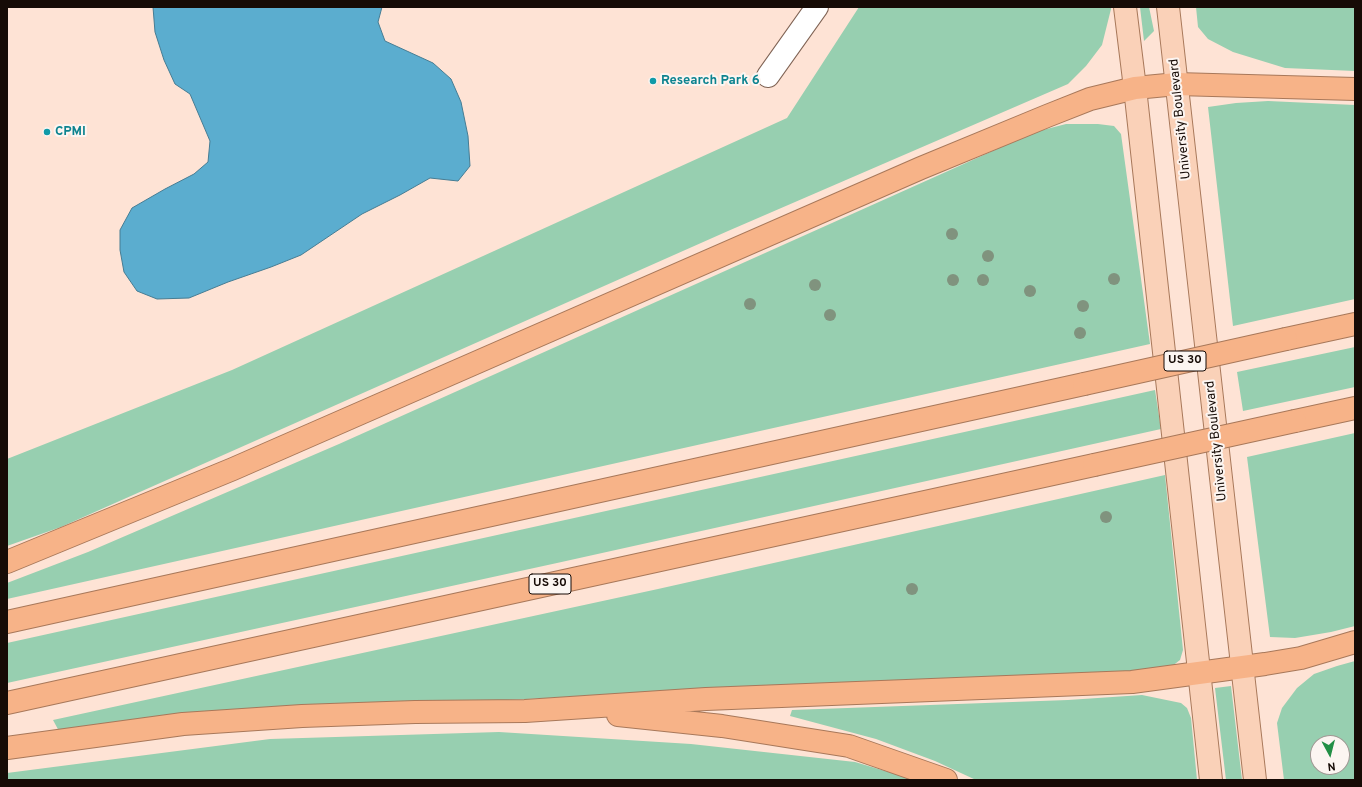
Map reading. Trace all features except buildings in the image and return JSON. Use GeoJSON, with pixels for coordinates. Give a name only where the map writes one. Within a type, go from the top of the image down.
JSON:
{"type":"FeatureCollection","features":[{"type":"Feature","properties":{"kind":"highway"},"geometry":{"type":"LineString","coordinates":[[7,562],[233,469],[921,168],[1090,99],[1135,88],[1177,84],[1355,89]]}},
{"type":"Feature","properties":{"kind":"highway","name":"US 30"},"geometry":{"type":"LineString","coordinates":[[7,622],[1355,324]]}},
{"type":"Feature","properties":{"kind":"highway","name":"US 30"},"geometry":{"type":"LineString","coordinates":[[7,703],[1355,408]]}},
{"type":"Feature","properties":{"kind":"highway"},"geometry":{"type":"LineString","coordinates":[[525,711],[706,699],[1132,682],[1242,668],[1301,658],[1355,642]]}},
{"type":"Feature","properties":{"kind":"highway"},"geometry":{"type":"LineString","coordinates":[[7,748],[183,724],[302,716],[415,712],[525,711],[622,715],[722,726],[849,746],[946,780]]}},
{"type":"Feature","properties":{"kind":"main road"},"geometry":{"type":"LineString","coordinates":[[1125,7],[1211,780]]}},
{"type":"Feature","properties":{"kind":"main road","name":"University Boulevard"},"geometry":{"type":"LineString","coordinates":[[1168,7],[1255,780]]}},
{"type":"Feature","properties":{"kind":"lane"},"geometry":{"type":"LineString","coordinates":[[768,76],[818,7]]}},
{"type":"Feature","properties":{"kind":"green space"},"geometry":{"type":"Polygon","coordinates":[[[859,7],[1111,7],[1111,9],[1102,45],[1086,66],[1068,84],[728,231],[61,527],[7,546],[7,459],[232,370],[787,118],[859,7]]]}},
{"type":"Feature","properties":{"kind":"green space"},"geometry":{"type":"Polygon","coordinates":[[[1140,7],[1149,7],[1154,31],[1144,41],[1140,7]]]}},
{"type":"Feature","properties":{"kind":"green space"},"geometry":{"type":"Polygon","coordinates":[[[1196,7],[1355,7],[1355,71],[1285,68],[1233,52],[1208,39],[1198,27],[1196,7]]]}},
{"type":"Feature","properties":{"kind":"green space"},"geometry":{"type":"Polygon","coordinates":[[[1268,101],[1355,105],[1355,299],[1233,326],[1208,107],[1268,101]]]}},
{"type":"Feature","properties":{"kind":"green space"},"geometry":{"type":"Polygon","coordinates":[[[1066,124],[1098,124],[1114,126],[1121,134],[1150,344],[7,599],[7,583],[88,552],[339,444],[1035,132],[1066,124]]]}},
{"type":"Feature","properties":{"kind":"green space"},"geometry":{"type":"Polygon","coordinates":[[[1355,347],[1355,387],[1243,411],[1237,372],[1355,347]]]}},
{"type":"Feature","properties":{"kind":"green space"},"geometry":{"type":"Polygon","coordinates":[[[1155,390],[1161,429],[7,683],[7,643],[1155,390]]]}},
{"type":"Feature","properties":{"kind":"green space"},"geometry":{"type":"Polygon","coordinates":[[[1355,433],[1355,626],[1295,638],[1270,637],[1247,457],[1355,433]]]}},
{"type":"Feature","properties":{"kind":"green space"},"geometry":{"type":"Polygon","coordinates":[[[1165,475],[1183,650],[1180,660],[1171,667],[1119,676],[657,693],[375,706],[60,733],[53,720],[658,589],[1165,475]]]}},
{"type":"Feature","properties":{"kind":"green space"},"geometry":{"type":"Polygon","coordinates":[[[1355,661],[1355,780],[1284,780],[1277,723],[1282,708],[1297,688],[1314,674],[1355,661]]]}},
{"type":"Feature","properties":{"kind":"green space"},"geometry":{"type":"Polygon","coordinates":[[[1231,686],[1242,780],[1226,780],[1215,688],[1231,686]]]}},
{"type":"Feature","properties":{"kind":"green space"},"geometry":{"type":"Polygon","coordinates":[[[1142,695],[1181,703],[1187,708],[1191,718],[1197,780],[976,780],[935,761],[876,739],[790,716],[792,710],[1068,700],[1142,695]]]}},
{"type":"Feature","properties":{"kind":"green space"},"geometry":{"type":"Polygon","coordinates":[[[499,732],[691,744],[855,762],[915,780],[7,780],[7,773],[270,739],[499,732]]]}},
{"type":"Feature","properties":{"kind":"water"},"geometry":{"type":"Polygon","coordinates":[[[153,7],[382,7],[378,22],[385,41],[433,63],[451,79],[461,102],[468,136],[470,166],[458,181],[430,178],[362,214],[301,255],[189,298],[157,299],[137,291],[124,272],[120,250],[120,230],[132,208],[194,174],[208,162],[210,141],[190,94],[175,84],[164,60],[155,32],[153,7]]]}},
{"type":"Feature","properties":{"kind":"place","name":"Research Park 6"},"geometry":{"type":"Point","coordinates":[653,81]}},
{"type":"Feature","properties":{"kind":"place","name":"CPMI"},"geometry":{"type":"Point","coordinates":[47,132]}}]}
